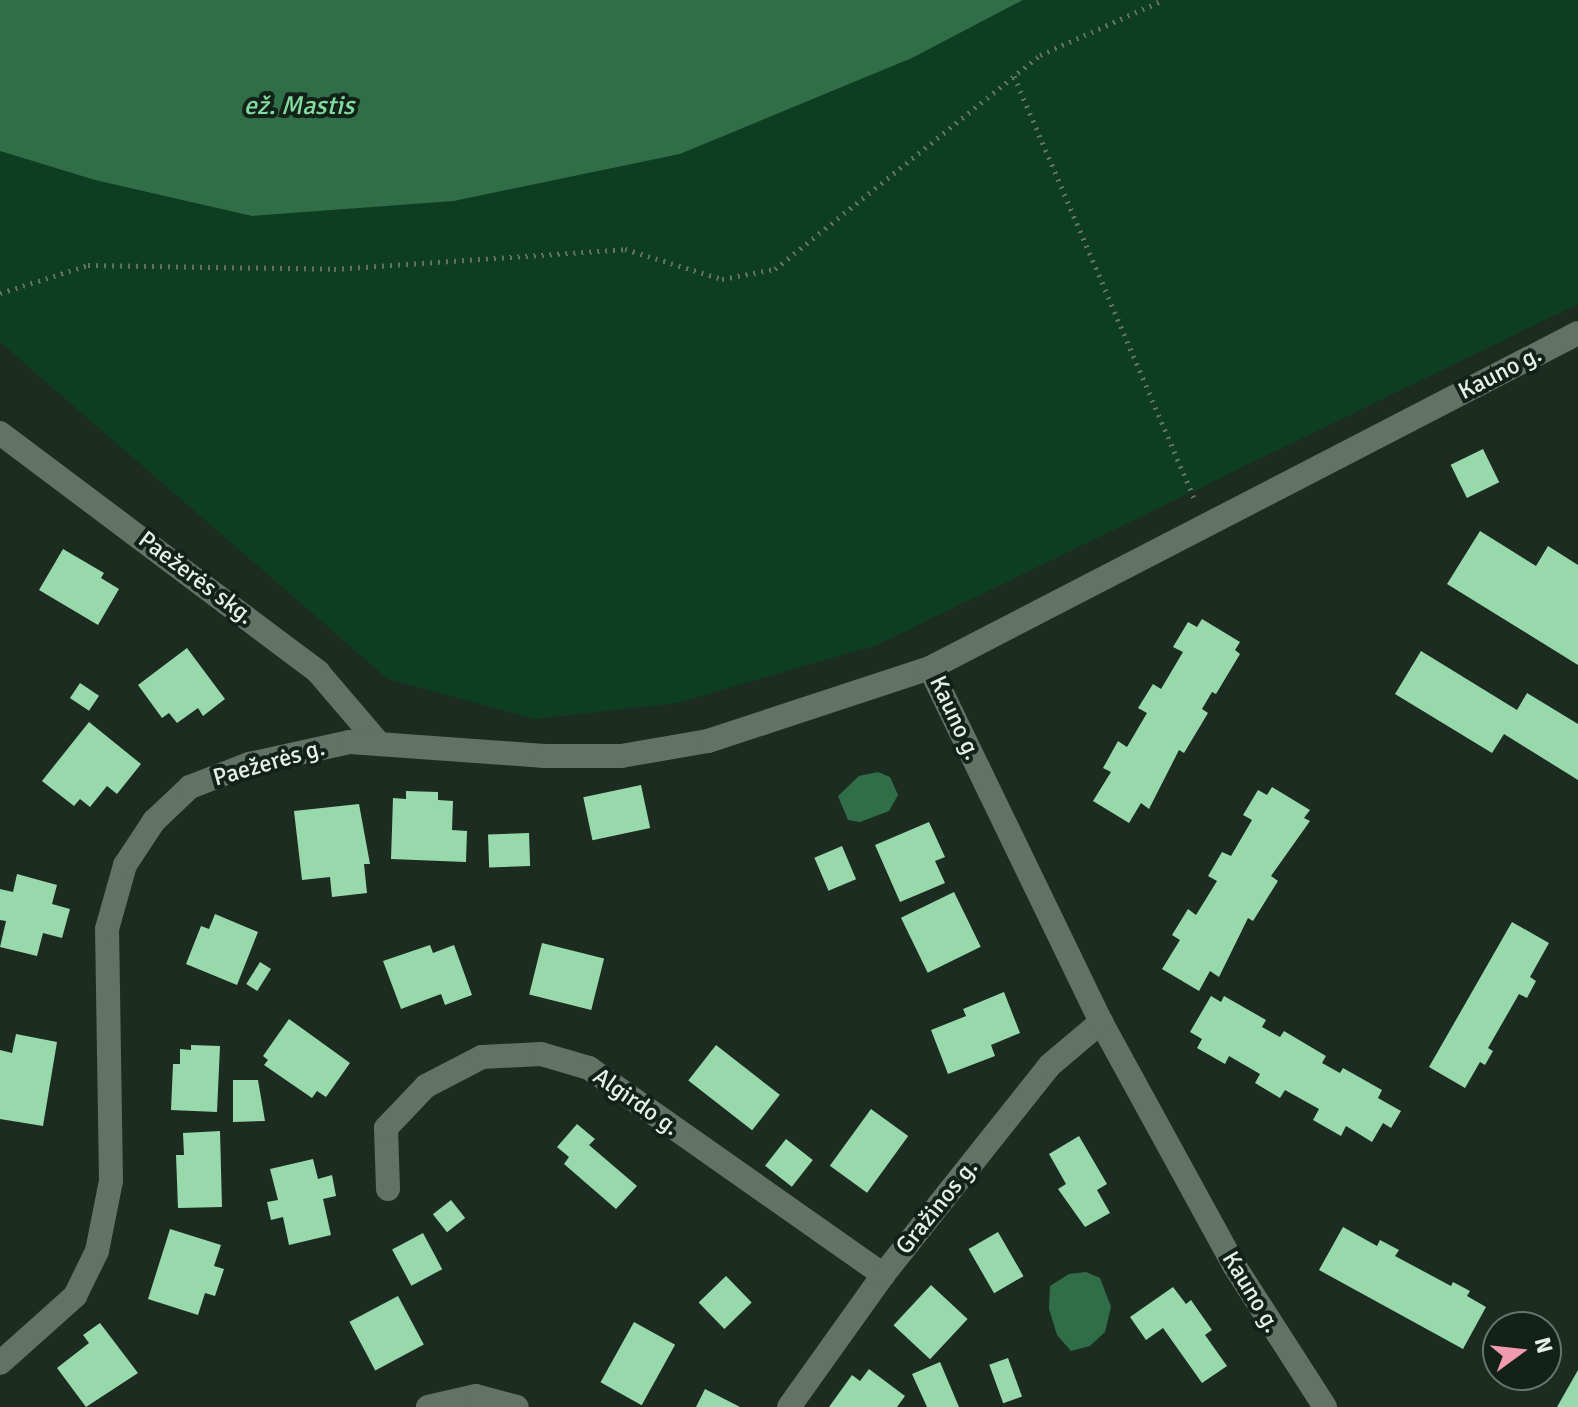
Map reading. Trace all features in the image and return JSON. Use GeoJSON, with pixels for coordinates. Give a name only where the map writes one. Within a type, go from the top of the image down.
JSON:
{"type":"FeatureCollection","features":[{"type":"Feature","properties":{"kind":"street","name":"Kauno g."},"geometry":{"type":"LineString","coordinates":[[1325,1407],[1234,1265],[1101,1022],[930,668],[1578,333]]}},
{"type":"Feature","properties":{"kind":"street","name":"Paežerės skg."},"geometry":{"type":"LineString","coordinates":[[0,433],[318,672],[377,741]]}},
{"type":"Feature","properties":{"kind":"street","name":"Paežerės g."},"geometry":{"type":"LineString","coordinates":[[0,1363],[75,1296],[97,1251],[111,1181],[107,929],[125,865],[154,821],[190,787],[249,764],[321,746],[377,741],[435,750],[621,756],[708,741],[930,668]]}},
{"type":"Feature","properties":{"kind":"street","name":"Gražinos g."},"geometry":{"type":"LineString","coordinates":[[789,1407],[883,1275],[1050,1065],[1101,1022]]}},
{"type":"Feature","properties":{"kind":"street","name":"Algirdo g."},"geometry":{"type":"LineString","coordinates":[[388,1189],[386,1128],[426,1086],[482,1057],[541,1054],[589,1068],[883,1275]]}},
{"type":"Feature","properties":{"kind":"street"},"geometry":{"type":"LineString","coordinates":[[428,1407],[476,1396],[517,1407]]}},
{"type":"Feature","properties":{"kind":"path"},"geometry":{"type":"LineString","coordinates":[[0,293],[88,265],[334,269],[625,249],[722,279],[775,269],[1040,55],[1163,0]]}},
{"type":"Feature","properties":{"kind":"path"},"geometry":{"type":"LineString","coordinates":[[1014,76],[1207,525]]}},
{"type":"Feature","properties":{"kind":"shaded area"},"geometry":{"type":"Polygon","coordinates":[[[1023,0],[1578,0],[1578,304],[877,645],[677,703],[535,719],[388,679],[0,342],[0,151],[95,180],[252,216],[454,201],[680,154],[912,58],[1023,0]]]}},
{"type":"Feature","properties":{"kind":"water","name":"ež. Mastis"},"geometry":{"type":"Polygon","coordinates":[[[0,0],[1023,0],[912,58],[680,154],[454,201],[252,216],[95,180],[0,151],[0,0]]]}},
{"type":"Feature","properties":{"kind":"water"},"geometry":{"type":"Polygon","coordinates":[[[878,772],[890,777],[898,795],[889,811],[860,822],[848,820],[838,796],[859,776],[878,772]]]}},
{"type":"Feature","properties":{"kind":"water"},"geometry":{"type":"Polygon","coordinates":[[[1086,1272],[1100,1278],[1111,1307],[1105,1332],[1090,1346],[1071,1351],[1057,1335],[1049,1309],[1050,1286],[1069,1274],[1086,1272]]]}},
{"type":"Feature","properties":{"kind":"building"},"geometry":{"type":"Polygon","coordinates":[[[1483,449],[1499,482],[1467,498],[1451,465],[1483,449]]]}},
{"type":"Feature","properties":{"kind":"building"},"geometry":{"type":"Polygon","coordinates":[[[1480,531],[1536,566],[1548,546],[1578,565],[1578,665],[1447,584],[1480,531]]]}},
{"type":"Feature","properties":{"kind":"building"},"geometry":{"type":"Polygon","coordinates":[[[63,549],[104,573],[101,578],[119,589],[98,625],[39,590],[63,549]]]}},
{"type":"Feature","properties":{"kind":"building"},"geometry":{"type":"Polygon","coordinates":[[[1202,619],[1240,642],[1235,650],[1240,654],[1216,694],[1212,692],[1202,709],[1208,713],[1184,753],[1179,750],[1149,809],[1141,803],[1129,823],[1093,801],[1111,772],[1103,768],[1118,741],[1127,747],[1147,713],[1138,708],[1153,684],[1161,689],[1183,652],[1173,647],[1188,622],[1197,627],[1202,619]]]}},
{"type":"Feature","properties":{"kind":"building"},"geometry":{"type":"Polygon","coordinates":[[[187,648],[225,699],[203,716],[198,708],[177,723],[169,713],[162,718],[138,685],[187,648]]]}},
{"type":"Feature","properties":{"kind":"building"},"geometry":{"type":"Polygon","coordinates":[[[1421,651],[1517,710],[1527,693],[1578,724],[1578,780],[1504,734],[1492,753],[1395,694],[1421,651]]]}},
{"type":"Feature","properties":{"kind":"building"},"geometry":{"type":"Polygon","coordinates":[[[80,683],[99,696],[89,711],[70,698],[80,683]]]}},
{"type":"Feature","properties":{"kind":"building"},"geometry":{"type":"Polygon","coordinates":[[[89,722],[141,764],[117,794],[107,786],[90,807],[80,799],[74,806],[42,781],[89,722]]]}},
{"type":"Feature","properties":{"kind":"building"},"geometry":{"type":"Polygon","coordinates":[[[641,785],[650,828],[592,840],[583,797],[641,785]]]}},
{"type":"Feature","properties":{"kind":"building"},"geometry":{"type":"Polygon","coordinates":[[[1272,787],[1310,810],[1304,818],[1310,821],[1271,876],[1278,881],[1253,921],[1248,918],[1219,977],[1210,971],[1199,991],[1162,969],[1180,940],[1172,935],[1188,909],[1196,915],[1217,881],[1208,876],[1222,852],[1231,856],[1252,820],[1243,815],[1258,790],[1267,795],[1272,787]]]}},
{"type":"Feature","properties":{"kind":"building"},"geometry":{"type":"Polygon","coordinates":[[[406,791],[438,792],[438,800],[453,801],[452,830],[467,831],[466,862],[391,859],[393,798],[406,799],[406,791]]]}},
{"type":"Feature","properties":{"kind":"building"},"geometry":{"type":"Polygon","coordinates":[[[359,804],[370,864],[364,864],[367,893],[332,897],[330,877],[302,880],[294,811],[359,804]]]}},
{"type":"Feature","properties":{"kind":"building"},"geometry":{"type":"Polygon","coordinates":[[[929,822],[945,857],[935,861],[945,883],[900,902],[875,845],[929,822]]]}},
{"type":"Feature","properties":{"kind":"building"},"geometry":{"type":"Polygon","coordinates":[[[529,833],[530,866],[489,867],[488,834],[529,833]]]}},
{"type":"Feature","properties":{"kind":"building"},"geometry":{"type":"Polygon","coordinates":[[[842,846],[856,879],[828,891],[814,858],[842,846]]]}},
{"type":"Feature","properties":{"kind":"building"},"geometry":{"type":"Polygon","coordinates":[[[17,874],[57,885],[52,904],[70,909],[62,938],[43,933],[37,956],[0,947],[6,921],[0,920],[0,889],[13,892],[17,874]]]}},
{"type":"Feature","properties":{"kind":"building"},"geometry":{"type":"Polygon","coordinates":[[[954,892],[981,947],[928,973],[901,918],[954,892]]]}},
{"type":"Feature","properties":{"kind":"building"},"geometry":{"type":"Polygon","coordinates":[[[215,914],[258,932],[237,985],[186,964],[201,926],[209,929],[215,914]]]}},
{"type":"Feature","properties":{"kind":"building"},"geometry":{"type":"Polygon","coordinates":[[[1512,922],[1549,943],[1530,977],[1536,981],[1527,998],[1519,994],[1488,1048],[1493,1051],[1485,1065],[1480,1062],[1465,1088],[1429,1067],[1512,922]]]}},
{"type":"Feature","properties":{"kind":"building"},"geometry":{"type":"Polygon","coordinates":[[[542,943],[604,958],[591,1010],[529,994],[542,943]]]}},
{"type":"Feature","properties":{"kind":"building"},"geometry":{"type":"Polygon","coordinates":[[[430,945],[433,953],[454,945],[472,995],[445,1005],[441,994],[401,1009],[383,961],[430,945]]]}},
{"type":"Feature","properties":{"kind":"building"},"geometry":{"type":"Polygon","coordinates":[[[260,962],[271,969],[257,991],[246,984],[260,962]]]}},
{"type":"Feature","properties":{"kind":"building"},"geometry":{"type":"Polygon","coordinates":[[[1004,992],[1020,1033],[991,1045],[995,1056],[948,1074],[931,1030],[966,1016],[963,1009],[1004,992]]]}},
{"type":"Feature","properties":{"kind":"building"},"geometry":{"type":"Polygon","coordinates":[[[1211,996],[1221,1002],[1224,996],[1266,1020],[1262,1027],[1280,1037],[1284,1031],[1326,1056],[1322,1063],[1340,1073],[1343,1068],[1382,1090],[1378,1098],[1401,1111],[1391,1128],[1383,1123],[1372,1142],[1346,1126],[1341,1136],[1313,1120],[1319,1109],[1285,1090],[1280,1098],[1255,1083],[1260,1074],[1229,1056],[1225,1064],[1197,1048],[1202,1039],[1190,1032],[1211,996]]]}},
{"type":"Feature","properties":{"kind":"building"},"geometry":{"type":"Polygon","coordinates":[[[289,1019],[350,1063],[326,1097],[317,1091],[312,1098],[264,1065],[268,1060],[263,1056],[289,1019]]]}},
{"type":"Feature","properties":{"kind":"building"},"geometry":{"type":"Polygon","coordinates":[[[16,1034],[57,1042],[43,1126],[0,1119],[0,1050],[12,1053],[16,1034]]]}},
{"type":"Feature","properties":{"kind":"building"},"geometry":{"type":"Polygon","coordinates":[[[191,1045],[220,1046],[217,1112],[171,1110],[173,1064],[180,1064],[180,1049],[191,1050],[191,1045]]]}},
{"type":"Feature","properties":{"kind":"building"},"geometry":{"type":"Polygon","coordinates":[[[716,1045],[780,1095],[752,1130],[688,1080],[716,1045]]]}},
{"type":"Feature","properties":{"kind":"building"},"geometry":{"type":"Polygon","coordinates":[[[233,1080],[258,1080],[265,1121],[233,1122],[233,1080]]]}},
{"type":"Feature","properties":{"kind":"building"},"geometry":{"type":"Polygon","coordinates":[[[871,1109],[908,1136],[867,1193],[830,1166],[871,1109]]]}},
{"type":"Feature","properties":{"kind":"building"},"geometry":{"type":"Polygon","coordinates":[[[577,1124],[595,1139],[589,1145],[637,1186],[616,1209],[564,1164],[569,1157],[557,1147],[577,1124]]]}},
{"type":"Feature","properties":{"kind":"building"},"geometry":{"type":"Polygon","coordinates":[[[220,1131],[222,1207],[178,1208],[176,1155],[184,1155],[183,1133],[220,1131]]]}},
{"type":"Feature","properties":{"kind":"building"},"geometry":{"type":"Polygon","coordinates":[[[1079,1136],[1107,1184],[1097,1190],[1110,1213],[1085,1227],[1058,1189],[1066,1184],[1049,1154],[1079,1136]]]}},
{"type":"Feature","properties":{"kind":"building"},"geometry":{"type":"Polygon","coordinates":[[[786,1139],[813,1160],[792,1187],[765,1166],[786,1139]]]}},
{"type":"Feature","properties":{"kind":"building"},"geometry":{"type":"Polygon","coordinates":[[[313,1159],[318,1179],[332,1175],[336,1196],[323,1199],[331,1235],[289,1245],[283,1217],[271,1220],[267,1202],[278,1200],[270,1169],[313,1159]]]}},
{"type":"Feature","properties":{"kind":"building"},"geometry":{"type":"Polygon","coordinates":[[[451,1200],[465,1218],[447,1232],[433,1214],[451,1200]]]}},
{"type":"Feature","properties":{"kind":"building"},"geometry":{"type":"Polygon","coordinates":[[[1343,1227],[1377,1246],[1380,1240],[1399,1250],[1395,1256],[1451,1286],[1453,1282],[1470,1291],[1467,1296],[1486,1307],[1463,1349],[1319,1270],[1343,1227]]]}},
{"type":"Feature","properties":{"kind":"building"},"geometry":{"type":"Polygon","coordinates":[[[170,1229],[221,1245],[214,1266],[224,1269],[215,1296],[205,1293],[198,1315],[148,1299],[170,1229]]]}},
{"type":"Feature","properties":{"kind":"building"},"geometry":{"type":"Polygon","coordinates":[[[998,1232],[1024,1276],[994,1293],[969,1249],[998,1232]]]}},
{"type":"Feature","properties":{"kind":"building"},"geometry":{"type":"Polygon","coordinates":[[[423,1233],[442,1269],[411,1286],[392,1249],[423,1233]]]}},
{"type":"Feature","properties":{"kind":"building"},"geometry":{"type":"Polygon","coordinates":[[[726,1276],[752,1303],[724,1329],[699,1302],[726,1276]]]}},
{"type":"Feature","properties":{"kind":"building"},"geometry":{"type":"Polygon","coordinates":[[[931,1285],[968,1319],[930,1359],[893,1325],[931,1285]]]}},
{"type":"Feature","properties":{"kind":"building"},"geometry":{"type":"Polygon","coordinates":[[[1173,1287],[1186,1304],[1191,1300],[1212,1330],[1205,1335],[1227,1366],[1202,1383],[1163,1328],[1146,1340],[1130,1317],[1173,1287]]]}},
{"type":"Feature","properties":{"kind":"building"},"geometry":{"type":"Polygon","coordinates":[[[398,1296],[424,1345],[375,1370],[349,1322],[398,1296]]]}},
{"type":"Feature","properties":{"kind":"building"},"geometry":{"type":"Polygon","coordinates":[[[634,1322],[675,1345],[642,1405],[601,1382],[634,1322]]]}},
{"type":"Feature","properties":{"kind":"building"},"geometry":{"type":"Polygon","coordinates":[[[100,1323],[138,1373],[86,1407],[57,1368],[89,1343],[83,1335],[100,1323]]]}},
{"type":"Feature","properties":{"kind":"building"},"geometry":{"type":"Polygon","coordinates":[[[1008,1358],[1022,1397],[1003,1403],[989,1365],[1008,1358]]]}},
{"type":"Feature","properties":{"kind":"building"},"geometry":{"type":"Polygon","coordinates":[[[940,1362],[959,1407],[927,1407],[912,1374],[940,1362]]]}},
{"type":"Feature","properties":{"kind":"building"},"geometry":{"type":"Polygon","coordinates":[[[869,1369],[905,1396],[897,1407],[829,1407],[852,1375],[860,1381],[869,1369]]]}},
{"type":"Feature","properties":{"kind":"building"},"geometry":{"type":"Polygon","coordinates":[[[1578,1370],[1578,1407],[1557,1407],[1578,1370]]]}},
{"type":"Feature","properties":{"kind":"building"},"geometry":{"type":"Polygon","coordinates":[[[705,1389],[740,1407],[696,1407],[705,1389]]]}}]}
